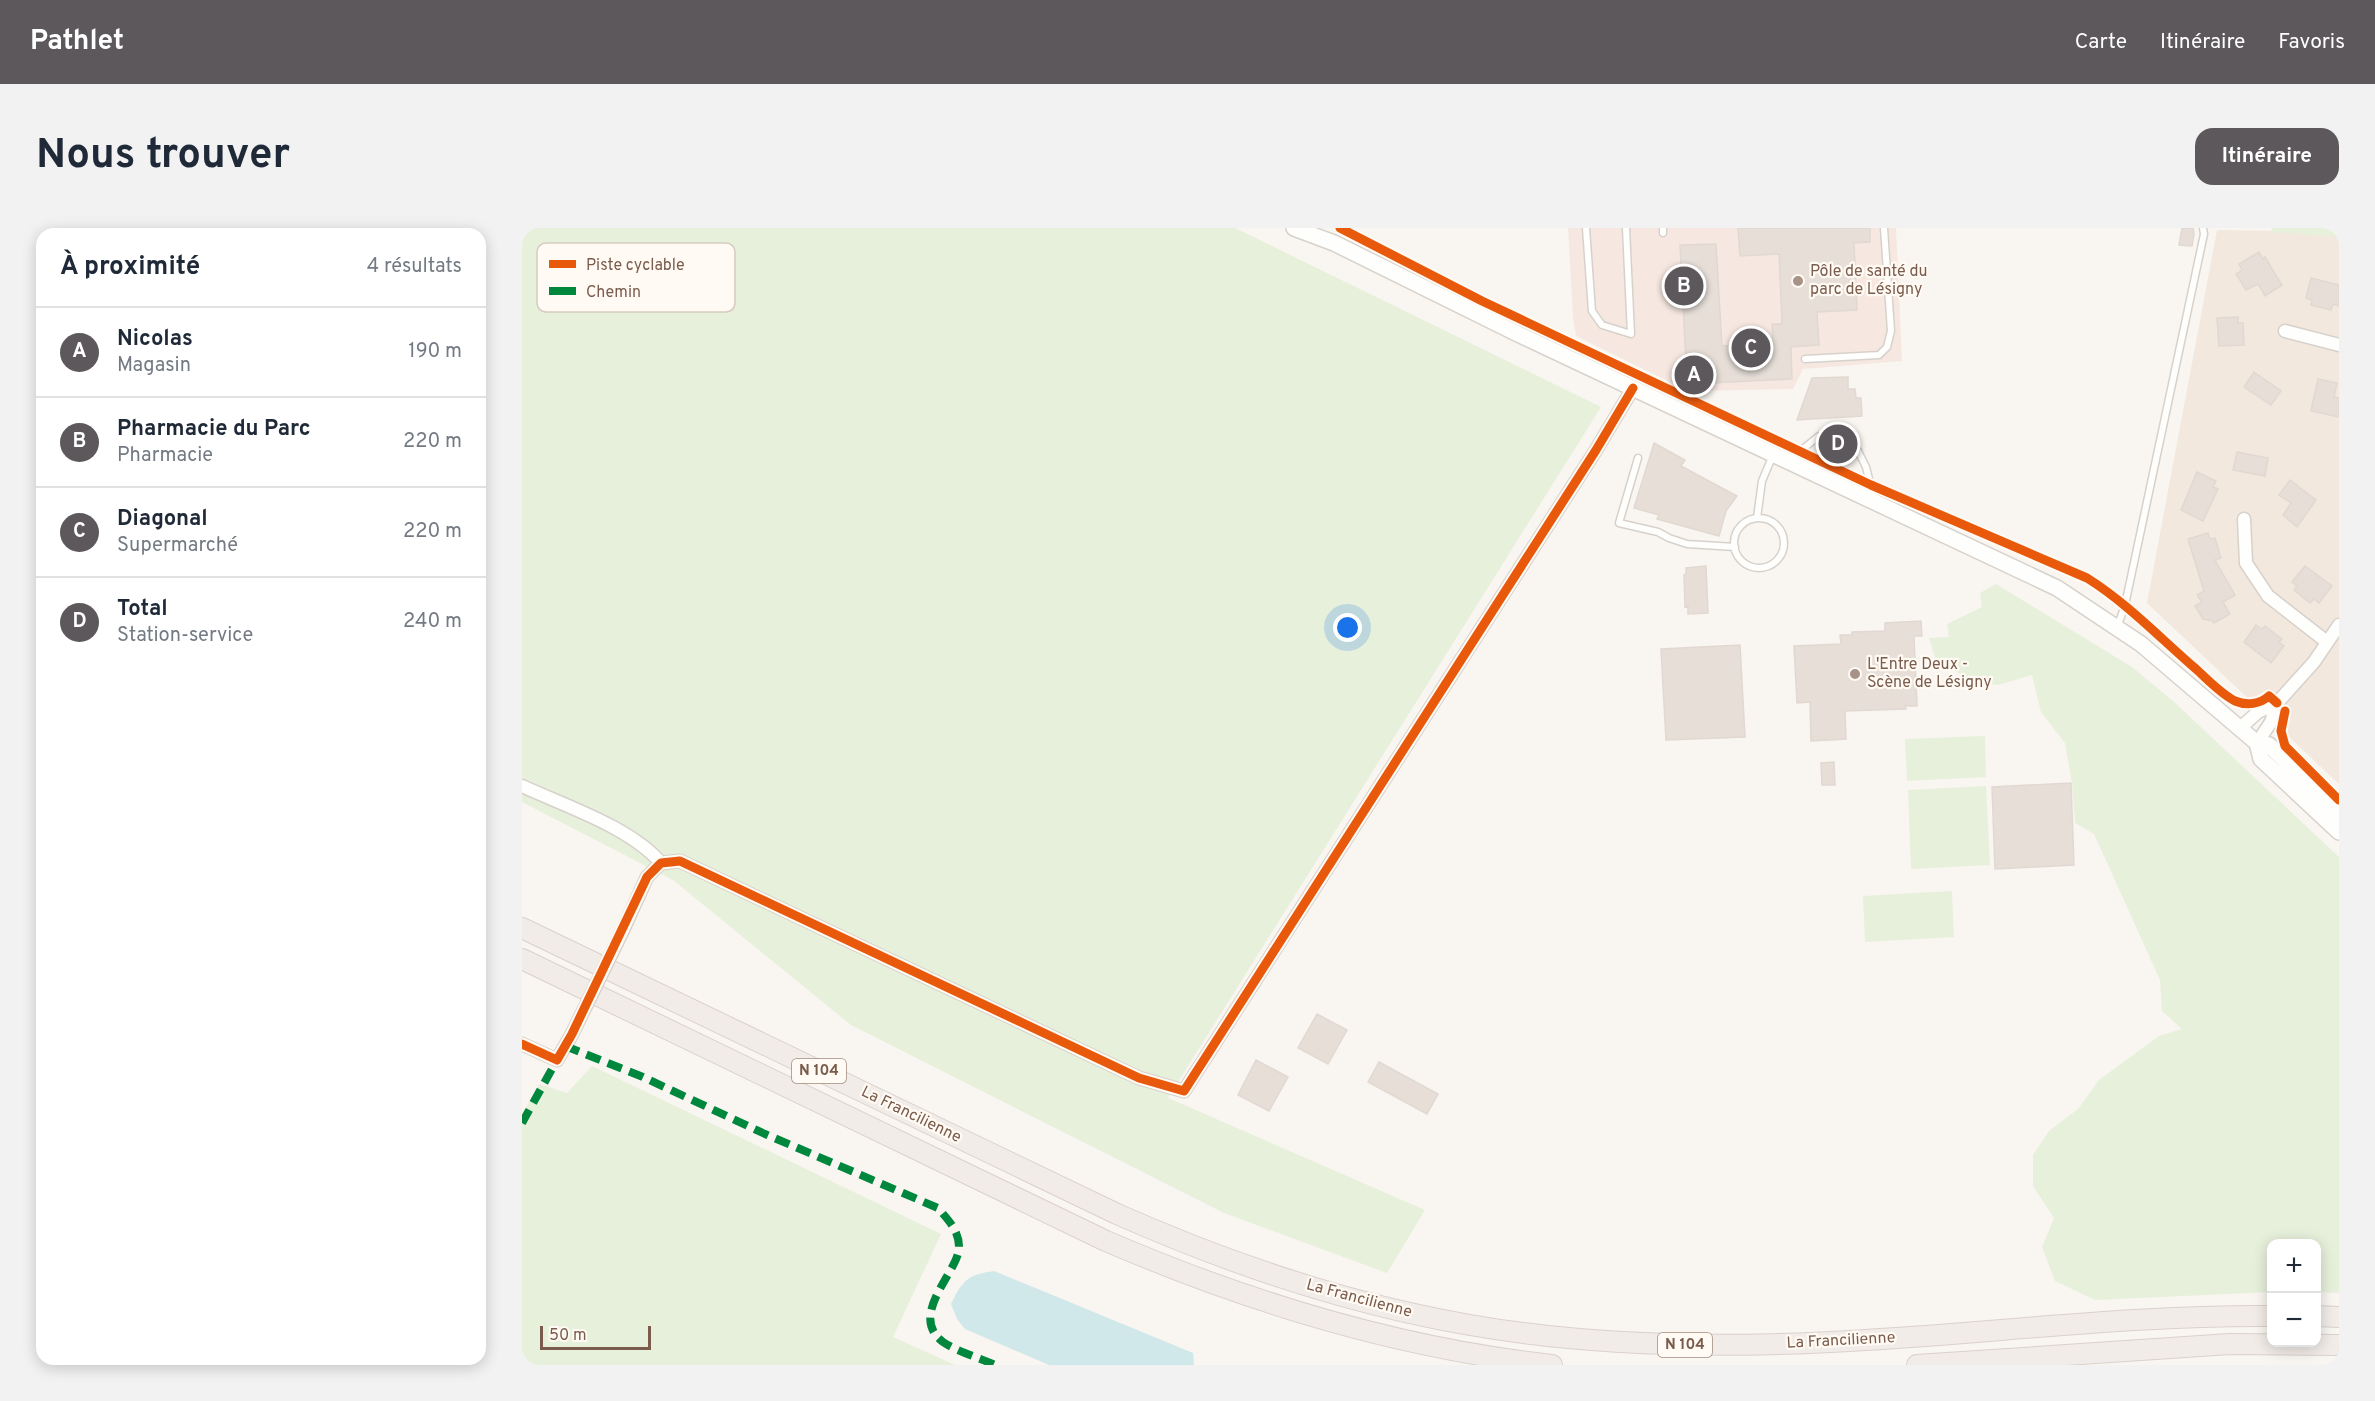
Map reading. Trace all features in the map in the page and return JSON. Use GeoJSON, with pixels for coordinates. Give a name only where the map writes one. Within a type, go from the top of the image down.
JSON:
{"type":"FeatureCollection","features":[{"type":"Feature","properties":{"kind":"highway","name":"La Francilienne"},"geometry":{"type":"LineString","coordinates":[[522,928],[1106,1208],[1186,1244],[1298,1283],[1383,1307],[1470,1325],[1524,1333],[1636,1342],[1719,1345],[1827,1343],[2097,1322],[2267,1316]]}},
{"type":"Feature","properties":{"kind":"highway","name":"La Francilienne"},"geometry":{"type":"LineString","coordinates":[[522,959],[1106,1241],[1175,1271],[1290,1311],[1375,1334],[1464,1352],[1552,1365]]}},
{"type":"Feature","properties":{"kind":"highway"},"geometry":{"type":"LineString","coordinates":[[2321,1316],[2339,1317]]}},
{"type":"Feature","properties":{"kind":"highway"},"geometry":{"type":"LineString","coordinates":[[1917,1365],[2230,1344],[2339,1345]]}},
{"type":"Feature","properties":{"kind":"street"},"geometry":{"type":"LineString","coordinates":[[1294,228],[1334,243],[1633,388],[2057,588],[2141,644],[2239,729],[2257,742],[2270,745],[2339,814]]}},
{"type":"Feature","properties":{"kind":"street"},"geometry":{"type":"LineString","coordinates":[[1314,228],[1334,243]]}},
{"type":"Feature","properties":{"kind":"street"},"geometry":{"type":"LineString","coordinates":[[2285,331],[2339,345]]}},
{"type":"Feature","properties":{"kind":"street"},"geometry":{"type":"LineString","coordinates":[[522,1044],[557,1060],[572,1034],[647,877],[661,863],[680,861],[1139,1078],[1184,1091],[1596,450],[1633,388]]}},
{"type":"Feature","properties":{"kind":"street"},"geometry":{"type":"LineString","coordinates":[[2244,519],[2246,563],[2262,588],[2268,596],[2327,642]]}},
{"type":"Feature","properties":{"kind":"street"},"geometry":{"type":"LineString","coordinates":[[2239,729],[2258,712],[2277,703],[2314,662],[2339,625]]}},
{"type":"Feature","properties":{"kind":"street"},"geometry":{"type":"LineString","coordinates":[[2277,703],[2271,722],[2257,742],[2261,759],[2339,832]]}},
{"type":"Feature","properties":{"kind":"street"},"geometry":{"type":"LineString","coordinates":[[522,786],[631,836],[661,863]]}},
{"type":"Feature","properties":{"kind":"lane"},"geometry":{"type":"LineString","coordinates":[[1586,228],[1592,311],[1602,325],[1631,334],[1626,228]]}},
{"type":"Feature","properties":{"kind":"lane"},"geometry":{"type":"LineString","coordinates":[[1805,358],[1879,355],[1887,347],[1891,331],[1884,228]]}},
{"type":"Feature","properties":{"kind":"lane"},"geometry":{"type":"LineString","coordinates":[[2117,628],[2128,594],[2204,234],[2203,228]]}},
{"type":"Feature","properties":{"kind":"lane"},"geometry":{"type":"LineString","coordinates":[[1788,461],[1819,436],[1858,451],[1866,467],[1875,502]]}},
{"type":"Feature","properties":{"kind":"lane"},"geometry":{"type":"LineString","coordinates":[[1757,518],[1762,481],[1773,454]]}},
{"type":"Feature","properties":{"kind":"lane"},"geometry":{"type":"LineString","coordinates":[[1638,458],[1619,523],[1658,532],[1688,544],[1735,547]]}},
{"type":"Feature","properties":{"kind":"lane"},"geometry":{"type":"LineString","coordinates":[[1757,518],[1773,521],[1779,527],[1784,543],[1779,558],[1766,567],[1750,566],[1738,555],[1735,547],[1735,539],[1742,525],[1757,518]]}},
{"type":"Feature","properties":{"kind":"shaded area"},"geometry":{"type":"Polygon","coordinates":[[[1568,228],[1896,228],[1902,361],[1803,369],[1793,389],[1688,391],[1576,336],[1568,228]]]}},
{"type":"Feature","properties":{"kind":"shaded area"},"geometry":{"type":"Polygon","coordinates":[[[2217,230],[2339,232],[2339,784],[2147,603],[2217,230]]]}},
{"type":"Feature","properties":{"kind":"green space"},"geometry":{"type":"Polygon","coordinates":[[[522,228],[1235,228],[1601,407],[1168,1098],[1425,1210],[1387,1273],[1224,1213],[851,1025],[673,880],[522,802],[522,228]]]}},
{"type":"Feature","properties":{"kind":"green space"},"geometry":{"type":"Polygon","coordinates":[[[2272,228],[2339,228],[2339,237],[2271,232],[2272,228]]]}},
{"type":"Feature","properties":{"kind":"green space"},"geometry":{"type":"Polygon","coordinates":[[[1996,584],[2132,667],[2173,701],[2339,857],[2339,1293],[2321,1292],[2321,1239],[2267,1239],[2267,1292],[2095,1300],[2055,1281],[2042,1247],[2054,1218],[2033,1186],[2033,1155],[2049,1131],[2078,1109],[2099,1080],[2159,1036],[2182,1029],[2162,1011],[2160,980],[2094,834],[2075,823],[2072,783],[2065,743],[2041,712],[2032,675],[1998,685],[1972,682],[1935,657],[1929,638],[1949,637],[1947,624],[1982,607],[1980,593],[1996,584]]]}},
{"type":"Feature","properties":{"kind":"green space"},"geometry":{"type":"Polygon","coordinates":[[[1985,736],[1986,777],[1907,781],[1905,739],[1985,736]]]}},
{"type":"Feature","properties":{"kind":"green space"},"geometry":{"type":"Polygon","coordinates":[[[1986,786],[1990,865],[1911,869],[1908,790],[1986,786]]]}},
{"type":"Feature","properties":{"kind":"green space"},"geometry":{"type":"Polygon","coordinates":[[[1952,891],[1954,937],[1865,942],[1863,896],[1952,891]]]}},
{"type":"Feature","properties":{"kind":"green space"},"geometry":{"type":"Polygon","coordinates":[[[592,1066],[941,1234],[893,1337],[955,1365],[522,1365],[522,1115],[539,1084],[567,1093],[592,1066]]]}},
{"type":"Feature","properties":{"kind":"water"},"geometry":{"type":"Polygon","coordinates":[[[994,1271],[1193,1353],[1194,1365],[1049,1365],[965,1329],[957,1319],[951,1304],[967,1280],[978,1274],[994,1271]]]}},
{"type":"Feature","properties":{"kind":"building"},"geometry":{"type":"Polygon","coordinates":[[[1738,228],[1870,228],[1870,242],[1854,243],[1857,310],[1817,312],[1819,345],[1791,347],[1792,379],[1690,384],[1689,363],[1686,363],[1680,245],[1716,244],[1722,346],[1773,344],[1772,324],[1782,324],[1779,254],[1740,256],[1738,228]]]}},
{"type":"Feature","properties":{"kind":"building"},"geometry":{"type":"Polygon","coordinates":[[[2182,228],[2193,228],[2192,246],[2179,245],[2182,228]]]}},
{"type":"Feature","properties":{"kind":"building"},"geometry":{"type":"Polygon","coordinates":[[[2259,252],[2263,259],[2265,257],[2282,285],[2265,296],[2258,284],[2246,290],[2236,274],[2242,270],[2239,264],[2259,252]]]}},
{"type":"Feature","properties":{"kind":"building"},"geometry":{"type":"Polygon","coordinates":[[[2311,278],[2339,285],[2339,306],[2333,304],[2331,310],[2311,305],[2312,300],[2306,298],[2311,278]]]}},
{"type":"Feature","properties":{"kind":"building"},"geometry":{"type":"Polygon","coordinates":[[[2238,317],[2238,323],[2243,323],[2244,345],[2219,346],[2217,318],[2238,317]]]}},
{"type":"Feature","properties":{"kind":"building"},"geometry":{"type":"Polygon","coordinates":[[[2254,372],[2281,391],[2271,405],[2244,387],[2254,372]]]}},
{"type":"Feature","properties":{"kind":"building"},"geometry":{"type":"Polygon","coordinates":[[[1848,377],[1848,389],[1855,389],[1856,398],[1861,398],[1862,416],[1797,420],[1812,378],[1848,377]]]}},
{"type":"Feature","properties":{"kind":"building"},"geometry":{"type":"Polygon","coordinates":[[[2318,379],[2337,383],[2334,397],[2339,398],[2339,417],[2311,411],[2318,379]]]}},
{"type":"Feature","properties":{"kind":"building"},"geometry":{"type":"Polygon","coordinates":[[[1836,424],[1854,433],[1850,442],[1831,435],[1836,424]]]}},
{"type":"Feature","properties":{"kind":"building"},"geometry":{"type":"Polygon","coordinates":[[[1654,443],[1685,460],[1681,466],[1737,496],[1726,511],[1719,536],[1657,519],[1659,515],[1634,508],[1654,443]]]}},
{"type":"Feature","properties":{"kind":"building"},"geometry":{"type":"Polygon","coordinates":[[[1826,444],[1845,452],[1841,459],[1824,450],[1826,444]]]}},
{"type":"Feature","properties":{"kind":"building"},"geometry":{"type":"Polygon","coordinates":[[[2237,452],[2268,458],[2265,476],[2233,470],[2237,452]]]}},
{"type":"Feature","properties":{"kind":"building"},"geometry":{"type":"Polygon","coordinates":[[[2197,472],[2216,481],[2213,487],[2218,489],[2203,521],[2181,510],[2197,472]]]}},
{"type":"Feature","properties":{"kind":"building"},"geometry":{"type":"Polygon","coordinates":[[[2290,480],[2316,500],[2297,527],[2283,515],[2291,503],[2279,495],[2290,480]]]}},
{"type":"Feature","properties":{"kind":"building"},"geometry":{"type":"Polygon","coordinates":[[[2208,533],[2210,539],[2215,538],[2221,558],[2215,560],[2235,595],[2223,602],[2230,614],[2214,623],[2203,619],[2195,606],[2202,602],[2197,595],[2204,591],[2188,539],[2208,533]]]}},
{"type":"Feature","properties":{"kind":"building"},"geometry":{"type":"Polygon","coordinates":[[[1706,566],[1708,613],[1688,614],[1688,606],[1685,607],[1684,575],[1686,568],[1706,566]]]}},
{"type":"Feature","properties":{"kind":"building"},"geometry":{"type":"Polygon","coordinates":[[[2305,566],[2332,586],[2319,603],[2314,599],[2310,603],[2294,590],[2297,586],[2292,582],[2305,566]]]}},
{"type":"Feature","properties":{"kind":"building","name":"L'Entre Deux - Scène de Lésigny"},"geometry":{"type":"Polygon","coordinates":[[[1921,621],[1922,636],[1914,636],[1917,706],[1905,706],[1906,709],[1845,711],[1846,739],[1811,741],[1810,702],[1797,703],[1794,646],[1841,644],[1840,635],[1852,635],[1852,632],[1885,631],[1885,623],[1921,621]]]}},
{"type":"Feature","properties":{"kind":"building"},"geometry":{"type":"Polygon","coordinates":[[[2256,625],[2262,629],[2265,626],[2282,639],[2279,642],[2284,646],[2271,663],[2244,642],[2256,625]]]}},
{"type":"Feature","properties":{"kind":"building"},"geometry":{"type":"Polygon","coordinates":[[[1740,645],[1745,737],[1666,740],[1661,649],[1740,645]]]}},
{"type":"Feature","properties":{"kind":"building"},"geometry":{"type":"Polygon","coordinates":[[[1834,762],[1835,785],[1822,785],[1821,763],[1834,762]]]}},
{"type":"Feature","properties":{"kind":"building"},"geometry":{"type":"Polygon","coordinates":[[[2071,783],[2074,865],[1995,869],[1992,787],[2071,783]]]}},
{"type":"Feature","properties":{"kind":"building"},"geometry":{"type":"Polygon","coordinates":[[[1317,1014],[1347,1030],[1328,1064],[1298,1048],[1317,1014]]]}},
{"type":"Feature","properties":{"kind":"building"},"geometry":{"type":"Polygon","coordinates":[[[1256,1060],[1288,1077],[1269,1111],[1238,1095],[1256,1060]]]}},
{"type":"Feature","properties":{"kind":"building"},"geometry":{"type":"Polygon","coordinates":[[[1379,1062],[1438,1094],[1427,1114],[1368,1082],[1379,1062]]]}},
{"type":"Feature","properties":{"kind":"marked path"},"geometry":{"type":"LineString","coordinates":[[565,1046],[643,1077],[765,1134],[938,1208],[955,1231],[959,1249],[932,1308],[930,1320],[934,1332],[948,1345],[995,1365]]}},
{"type":"Feature","properties":{"kind":"marked path"},"geometry":{"type":"LineString","coordinates":[[522,1123],[557,1060]]}},
{"type":"Feature","properties":{"kind":"cycle path"},"geometry":{"type":"LineString","coordinates":[[1340,228],[1482,301],[1871,485],[2087,578],[2130,610],[2230,698],[2249,704],[2262,701],[2269,696],[2277,703]]}},
{"type":"Feature","properties":{"kind":"cycle path"},"geometry":{"type":"LineString","coordinates":[[522,1044],[557,1060],[572,1034],[647,877],[661,863],[680,861],[1139,1078],[1184,1091],[1596,450],[1633,388]]}},
{"type":"Feature","properties":{"kind":"cycle path"},"geometry":{"type":"LineString","coordinates":[[2285,711],[2281,731],[2285,746],[2339,800]]}},
{"type":"Feature","properties":{"kind":"place","name":"Pôle de santé du parc de Lésigny"},"geometry":{"type":"Point","coordinates":[1798,281]}},
{"type":"Feature","properties":{"kind":"place","name":"Pharmacie du Parc"},"geometry":{"type":"Point","coordinates":[1684,286]}},
{"type":"Feature","properties":{"kind":"place","name":"Diagonal"},"geometry":{"type":"Point","coordinates":[1751,348]}},
{"type":"Feature","properties":{"kind":"place","name":"Nicolas"},"geometry":{"type":"Point","coordinates":[1694,375]}},
{"type":"Feature","properties":{"kind":"place","name":"Total"},"geometry":{"type":"Point","coordinates":[1838,444]}},
{"type":"Feature","properties":{"kind":"place","name":"L'Entre Deux - Scène de Lésigny"},"geometry":{"type":"Point","coordinates":[1855,674]}}]}
